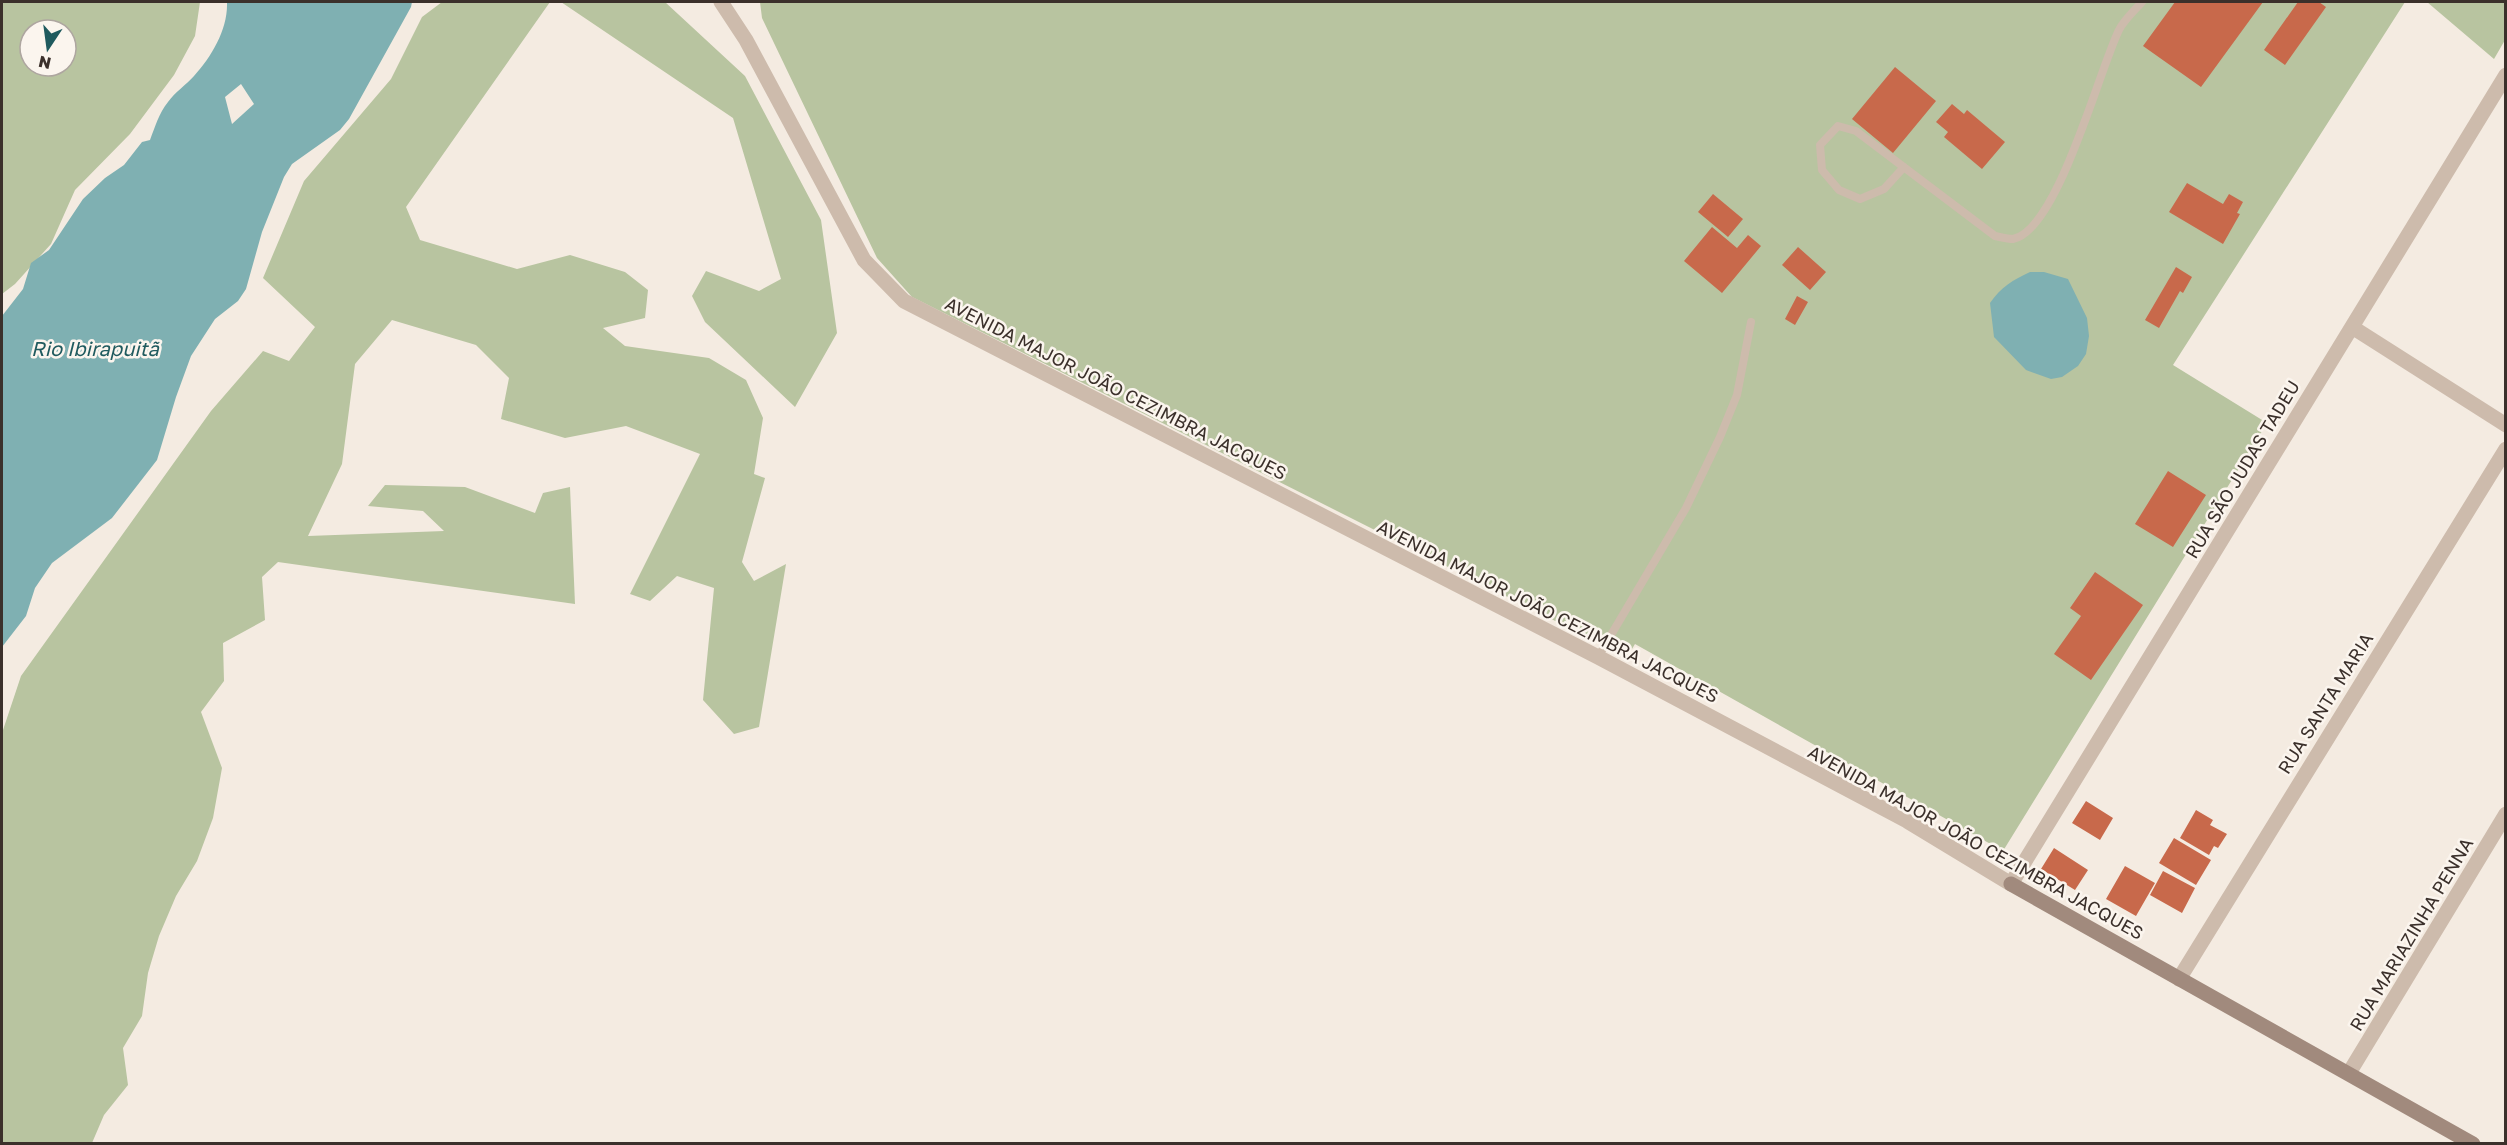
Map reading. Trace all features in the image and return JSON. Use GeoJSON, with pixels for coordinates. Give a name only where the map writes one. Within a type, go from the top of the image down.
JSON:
{"type":"FeatureCollection","features":[{"type":"Feature","properties":{"kind":"street","name":"AVENIDA MAJOR JOÃO CEZIMBRA JACQUES"},"geometry":{"type":"LineString","coordinates":[[721,2],[746,40],[864,260],[903,301],[1598,657],[1908,821],[2011,884],[2473,1143]]}},
{"type":"Feature","properties":{"kind":"street","name":"RUA SÃO JUDAS TADEU"},"geometry":{"type":"LineString","coordinates":[[2011,884],[2505,75]]}},
{"type":"Feature","properties":{"kind":"street"},"geometry":{"type":"LineString","coordinates":[[2352,327],[2505,425]]}},
{"type":"Feature","properties":{"kind":"street","name":"RUA SANTA MARIA"},"geometry":{"type":"LineString","coordinates":[[2179,979],[2505,448]]}},
{"type":"Feature","properties":{"kind":"street","name":"RUA MARIAZINHA PENNA"},"geometry":{"type":"LineString","coordinates":[[2349,1073],[2505,814]]}},
{"type":"Feature","properties":{"kind":"lane"},"geometry":{"type":"LineString","coordinates":[[1904,167],[1884,189],[1860,199],[1839,190],[1822,170],[1820,145],[1838,126],[1857,131],[1995,236],[2013,238],[2028,230],[2046,207],[2078,144],[2120,29],[2142,2]]}},
{"type":"Feature","properties":{"kind":"lane"},"geometry":{"type":"LineString","coordinates":[[1598,657],[1686,508],[1720,437],[1737,395],[1751,322]]}},
{"type":"Feature","properties":{"kind":"green space"},"geometry":{"type":"Polygon","coordinates":[[[2,2],[200,2],[195,36],[174,75],[130,134],[75,190],[51,244],[15,284],[2,294],[2,2]]]}},
{"type":"Feature","properties":{"kind":"green space"},"geometry":{"type":"Polygon","coordinates":[[[442,2],[550,2],[406,207],[420,240],[517,269],[570,255],[625,272],[648,290],[645,318],[603,328],[625,346],[709,358],[746,380],[763,418],[754,474],[765,478],[742,562],[754,581],[786,564],[759,727],[734,734],[703,700],[714,588],[677,576],[650,601],[630,594],[700,454],[626,426],[565,438],[501,419],[509,378],[476,345],[392,320],[355,364],[342,464],[308,536],[444,531],[423,511],[368,506],[385,485],[465,487],[535,513],[543,493],[570,487],[575,604],[278,562],[262,577],[265,620],[223,643],[224,681],[201,712],[222,768],[213,818],[197,861],[176,896],[159,936],[148,973],[142,1016],[123,1048],[128,1085],[104,1115],[92,1143],[2,1143],[2,733],[21,676],[211,411],[263,351],[289,361],[315,327],[263,278],[304,181],[391,79],[422,17],[442,2]]]}},
{"type":"Feature","properties":{"kind":"green space"},"geometry":{"type":"Polygon","coordinates":[[[561,2],[665,2],[745,76],[821,220],[837,333],[795,407],[705,322],[692,296],[706,271],[759,291],[781,279],[733,118],[561,2]]]}},
{"type":"Feature","properties":{"kind":"green space"},"geometry":{"type":"Polygon","coordinates":[[[760,2],[2405,2],[2173,365],[2267,423],[2003,851],[1635,644],[1627,657],[912,297],[877,258],[762,18],[760,2]]]}},
{"type":"Feature","properties":{"kind":"green space"},"geometry":{"type":"Polygon","coordinates":[[[2427,2],[2505,2],[2505,40],[2494,59],[2427,2]]]}},
{"type":"Feature","properties":{"kind":"water","name":"Rio Ibirapuitã"},"geometry":{"type":"Polygon","coordinates":[[[227,2],[412,2],[349,119],[340,130],[292,164],[284,177],[262,232],[246,289],[238,301],[215,319],[191,356],[157,460],[112,518],[52,563],[35,588],[26,616],[2,647],[2,316],[23,289],[31,263],[49,250],[83,199],[105,178],[124,165],[142,142],[150,140],[165,106],[194,76],[213,51],[222,32],[227,2]],[[241,84],[225,97],[232,124],[254,104],[241,84]]]}},
{"type":"Feature","properties":{"kind":"water"},"geometry":{"type":"Polygon","coordinates":[[[2030,272],[2044,272],[2068,279],[2087,318],[2089,336],[2086,354],[2078,366],[2062,377],[2051,379],[2026,370],[1994,337],[1990,303],[2008,284],[2030,272]]]}},
{"type":"Feature","properties":{"kind":"building"},"geometry":{"type":"Polygon","coordinates":[[[2175,2],[2263,2],[2201,87],[2143,46],[2175,2]]]}},
{"type":"Feature","properties":{"kind":"building"},"geometry":{"type":"Polygon","coordinates":[[[2298,2],[2319,2],[2326,7],[2285,65],[2264,50],[2298,2]]]}},
{"type":"Feature","properties":{"kind":"building"},"geometry":{"type":"Polygon","coordinates":[[[1895,67],[1936,101],[1893,153],[1852,119],[1895,67]]]}},
{"type":"Feature","properties":{"kind":"building"},"geometry":{"type":"Polygon","coordinates":[[[1952,104],[1964,114],[1967,110],[2005,142],[1982,169],[1944,137],[1948,132],[1936,122],[1952,104]]]}},
{"type":"Feature","properties":{"kind":"building"},"geometry":{"type":"Polygon","coordinates":[[[2187,183],[2223,204],[2229,194],[2243,202],[2237,213],[2240,214],[2223,244],[2169,212],[2187,183]]]}},
{"type":"Feature","properties":{"kind":"building"},"geometry":{"type":"Polygon","coordinates":[[[1713,194],[1743,219],[1728,237],[1698,212],[1713,194]]]}},
{"type":"Feature","properties":{"kind":"building"},"geometry":{"type":"Polygon","coordinates":[[[1712,227],[1737,248],[1748,235],[1761,246],[1722,293],[1684,261],[1712,227]]]}},
{"type":"Feature","properties":{"kind":"building"},"geometry":{"type":"Polygon","coordinates":[[[1798,247],[1826,272],[1810,290],[1782,265],[1798,247]]]}},
{"type":"Feature","properties":{"kind":"building"},"geometry":{"type":"Polygon","coordinates":[[[2176,267],[2192,277],[2183,293],[2180,291],[2159,328],[2145,320],[2176,267]]]}},
{"type":"Feature","properties":{"kind":"building"},"geometry":{"type":"Polygon","coordinates":[[[1797,296],[1808,302],[1795,325],[1785,319],[1797,296]]]}},
{"type":"Feature","properties":{"kind":"building"},"geometry":{"type":"Polygon","coordinates":[[[2168,471],[2206,495],[2173,547],[2135,524],[2168,471]]]}},
{"type":"Feature","properties":{"kind":"building"},"geometry":{"type":"Polygon","coordinates":[[[2095,572],[2143,605],[2091,680],[2054,654],[2081,616],[2070,608],[2095,572]]]}},
{"type":"Feature","properties":{"kind":"building"},"geometry":{"type":"Polygon","coordinates":[[[2086,801],[2113,818],[2100,840],[2072,823],[2086,801]]]}},
{"type":"Feature","properties":{"kind":"building"},"geometry":{"type":"Polygon","coordinates":[[[2196,810],[2213,820],[2210,825],[2227,834],[2218,848],[2214,846],[2209,855],[2180,838],[2196,810]]]}},
{"type":"Feature","properties":{"kind":"building"},"geometry":{"type":"Polygon","coordinates":[[[2174,838],[2211,860],[2196,885],[2159,863],[2174,838]]]}},
{"type":"Feature","properties":{"kind":"building"},"geometry":{"type":"Polygon","coordinates":[[[2054,848],[2088,870],[2075,890],[2041,869],[2054,848]]]}},
{"type":"Feature","properties":{"kind":"building"},"geometry":{"type":"Polygon","coordinates":[[[2125,866],[2155,883],[2136,916],[2106,899],[2125,866]]]}},
{"type":"Feature","properties":{"kind":"building"},"geometry":{"type":"Polygon","coordinates":[[[2163,871],[2195,888],[2182,913],[2150,895],[2163,871]]]}}]}
